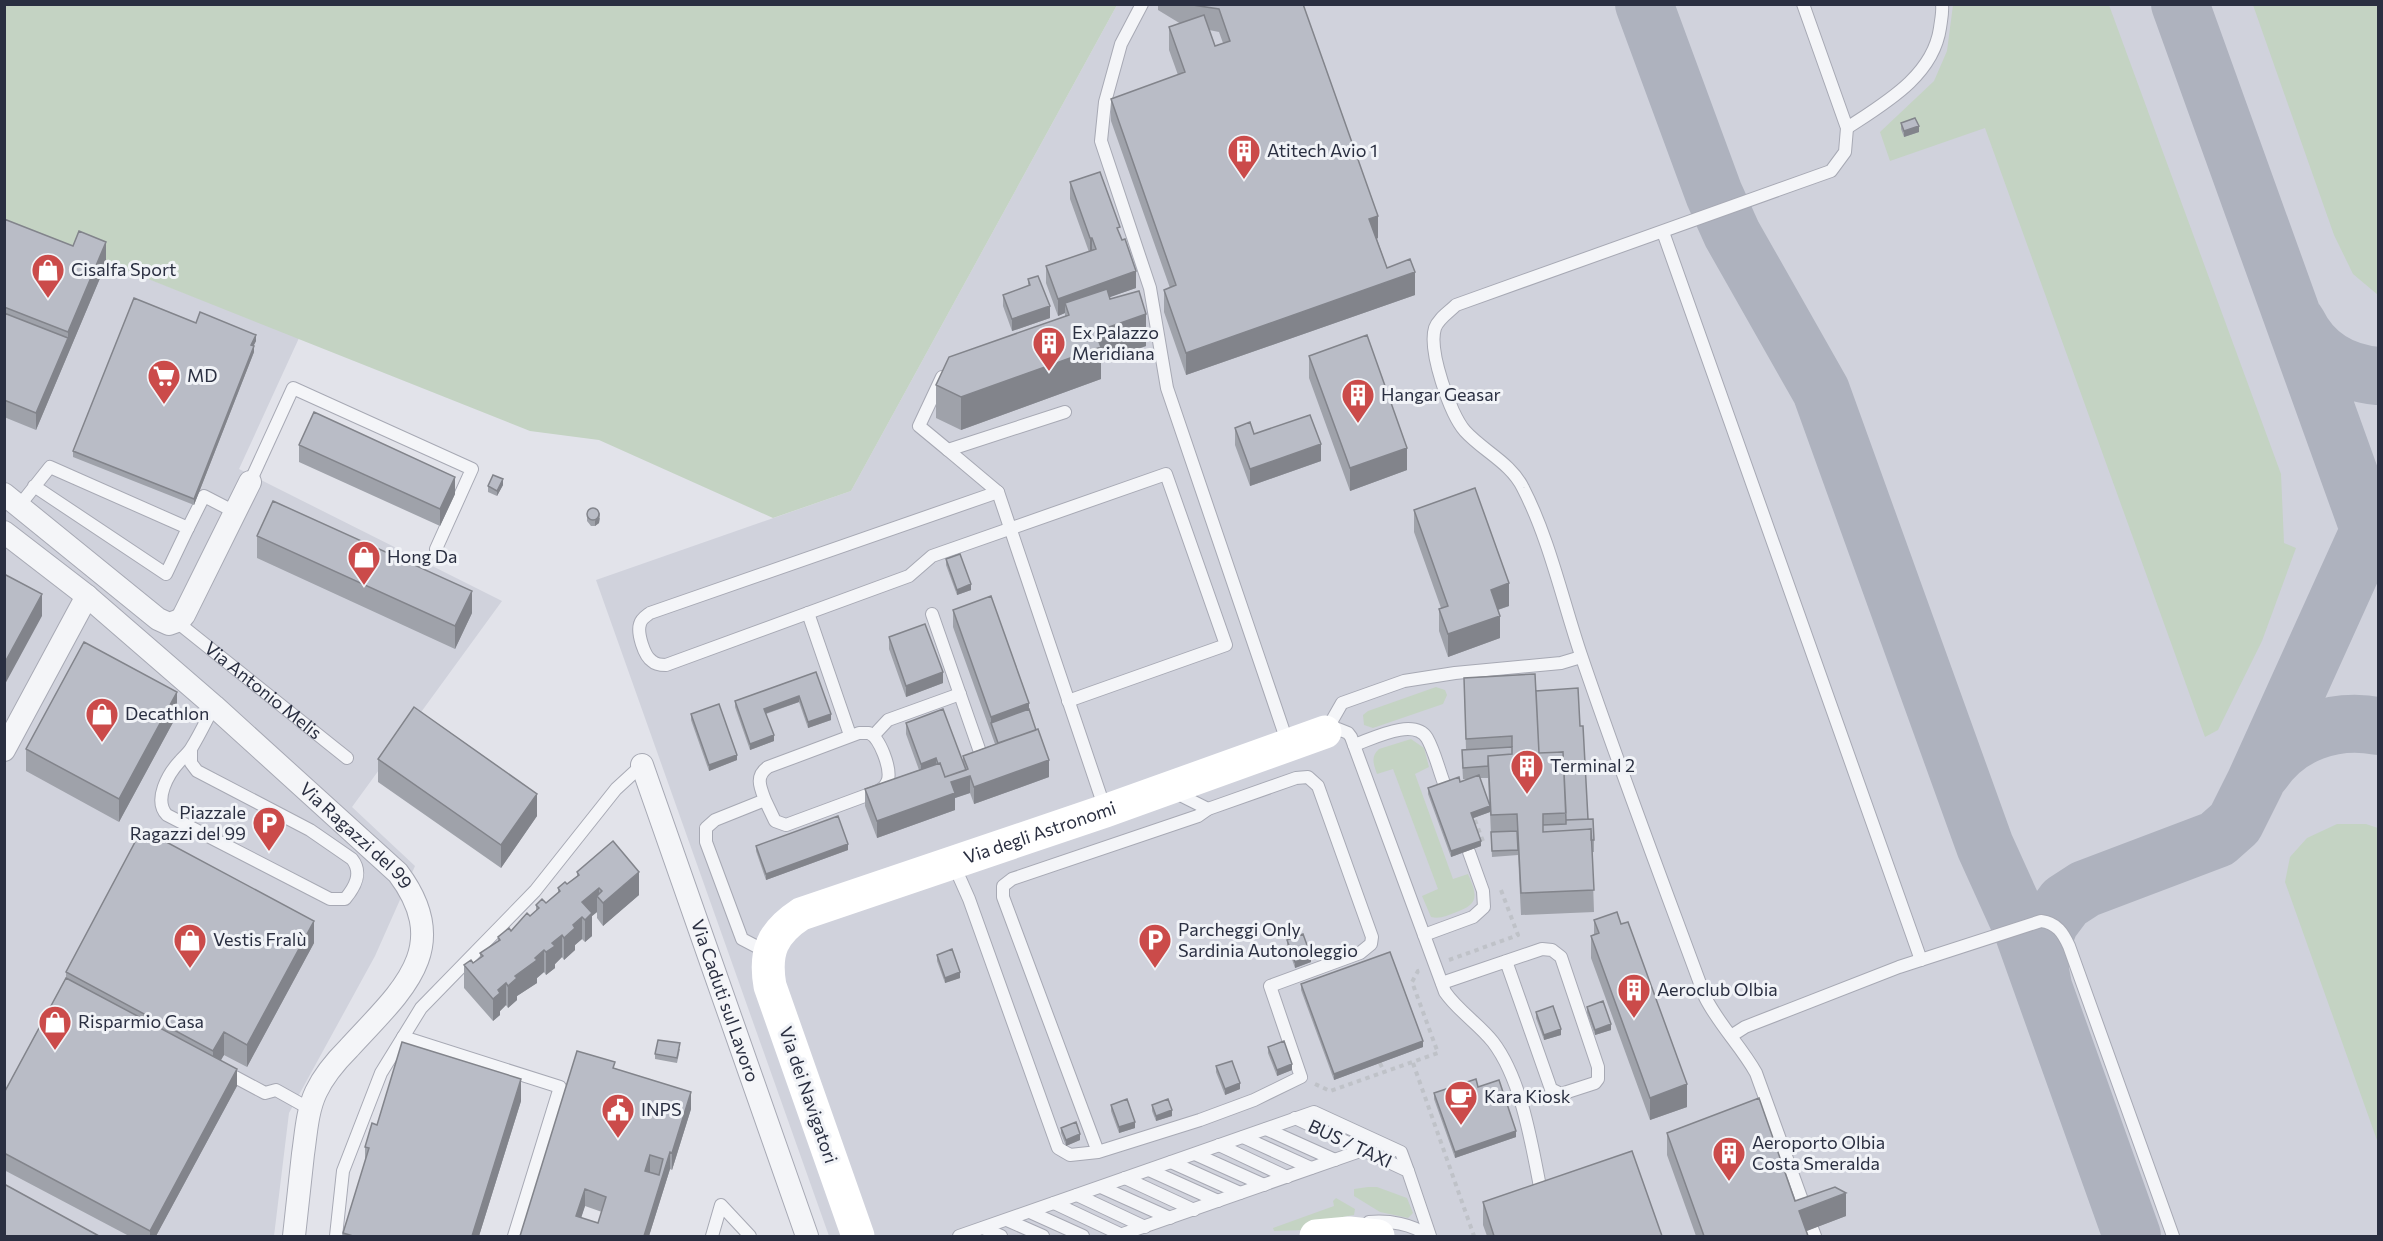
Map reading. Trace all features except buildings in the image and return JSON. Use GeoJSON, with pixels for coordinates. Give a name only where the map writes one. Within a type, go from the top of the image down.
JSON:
{"type":"FeatureCollection","features":[{"type":"Feature","properties":{"kind":"street"},"geometry":{"type":"LineString","coordinates":[[173,623],[184,615],[250,482]]}},
{"type":"Feature","properties":{"kind":"street","name":"Via Antonio Melis"},"geometry":{"type":"LineString","coordinates":[[12,500],[158,619],[173,623]]}},
{"type":"Feature","properties":{"kind":"street","name":"Via Ragazzi del 99"},"geometry":{"type":"LineString","coordinates":[[4,532],[87,596],[214,706],[398,873],[408,886],[421,913],[422,946],[410,976],[400,992],[326,1073],[316,1092],[310,1109],[294,1236]]}},
{"type":"Feature","properties":{"kind":"street"},"geometry":{"type":"LineString","coordinates":[[4,750],[87,596]]}},
{"type":"Feature","properties":{"kind":"street","name":"Via degli Astronomi"},"geometry":{"type":"LineString","coordinates":[[768,953],[780,930],[801,914],[1105,811],[1288,745],[1339,739]]}},
{"type":"Feature","properties":{"kind":"street","name":"Via Caduti sul Lavoro"},"geometry":{"type":"LineString","coordinates":[[642,765],[807,1236]]}},
{"type":"Feature","properties":{"kind":"street","name":"Via dei Navigatori"},"geometry":{"type":"LineString","coordinates":[[768,953],[767,968],[770,986],[858,1236]]}},
{"type":"Feature","properties":{"kind":"street"},"geometry":{"type":"LineString","coordinates":[[1317,1236],[1349,1233],[1378,1236]]}},
{"type":"Feature","properties":{"kind":"lane"},"geometry":{"type":"LineString","coordinates":[[1142,4],[1121,44],[1105,102],[1101,141],[1150,288],[1167,388],[1288,745]]}},
{"type":"Feature","properties":{"kind":"lane"},"geometry":{"type":"LineString","coordinates":[[1803,4],[1847,128],[1845,152],[1831,171],[1456,306],[1441,318],[1435,329],[1434,349],[1446,393],[1463,429],[1506,466],[1522,485],[1535,515],[1581,657],[1705,997],[1747,1056],[1756,1073],[1812,1228]]}},
{"type":"Feature","properties":{"kind":"lane"},"geometry":{"type":"LineString","coordinates":[[1847,128],[1895,96],[1923,67],[1938,42],[1941,4]]}},
{"type":"Feature","properties":{"kind":"lane"},"geometry":{"type":"LineString","coordinates":[[1663,232],[1921,960]]}},
{"type":"Feature","properties":{"kind":"lane"},"geometry":{"type":"LineString","coordinates":[[946,369],[919,426],[998,492],[1105,811]]}},
{"type":"Feature","properties":{"kind":"lane"},"geometry":{"type":"LineString","coordinates":[[250,482],[292,388],[472,469],[436,549]]}},
{"type":"Feature","properties":{"kind":"lane"},"geometry":{"type":"LineString","coordinates":[[948,450],[1065,412]]}},
{"type":"Feature","properties":{"kind":"lane"},"geometry":{"type":"LineString","coordinates":[[12,500],[34,486],[50,467],[188,528]]}},
{"type":"Feature","properties":{"kind":"lane"},"geometry":{"type":"LineString","coordinates":[[998,492],[650,613],[644,617],[639,632],[647,656],[652,662],[666,665],[909,576],[932,556],[1166,474],[1226,645],[1068,701]]}},
{"type":"Feature","properties":{"kind":"lane"},"geometry":{"type":"LineString","coordinates":[[34,486],[166,573],[204,496],[236,512]]}},
{"type":"Feature","properties":{"kind":"lane"},"geometry":{"type":"LineString","coordinates":[[808,613],[850,735]]}},
{"type":"Feature","properties":{"kind":"lane"},"geometry":{"type":"LineString","coordinates":[[932,614],[981,752]]}},
{"type":"Feature","properties":{"kind":"lane","name":"Via Antonio Melis"},"geometry":{"type":"LineString","coordinates":[[173,623],[347,758]]}},
{"type":"Feature","properties":{"kind":"lane"},"geometry":{"type":"LineString","coordinates":[[1541,1192],[1532,1140],[1506,1066],[1493,1041],[1452,1002],[1339,739],[1342,703],[1404,681],[1455,673],[1561,663],[1581,657]]}},
{"type":"Feature","properties":{"kind":"lane"},"geometry":{"type":"LineString","coordinates":[[874,735],[888,720],[960,694]]}},
{"type":"Feature","properties":{"kind":"lane"},"geometry":{"type":"LineString","coordinates":[[191,750],[191,763],[197,771],[310,830],[352,860],[357,865],[357,879],[345,899],[330,899],[167,815],[161,805],[162,792],[178,763],[191,750],[214,706]]}},
{"type":"Feature","properties":{"kind":"lane"},"geometry":{"type":"LineString","coordinates":[[1339,739],[1403,729],[1417,730],[1427,739],[1445,786]]}},
{"type":"Feature","properties":{"kind":"lane"},"geometry":{"type":"LineString","coordinates":[[864,732],[874,735],[888,769],[884,788],[786,825],[775,821],[759,780],[763,770],[850,735],[864,732]]}},
{"type":"Feature","properties":{"kind":"lane"},"geometry":{"type":"LineString","coordinates":[[336,1236],[343,1171],[381,1073],[421,1008],[535,891],[616,789],[642,765]]}},
{"type":"Feature","properties":{"kind":"lane"},"geometry":{"type":"LineString","coordinates":[[953,862],[969,898],[1058,1148],[1070,1155],[1098,1152],[1200,1120],[1254,1100],[1301,1077],[1269,986],[1360,953],[1371,944],[1369,929],[1314,781],[1308,777],[1296,778],[1208,809],[1198,816],[1007,882],[1003,886],[1003,897],[1098,1152]]}},
{"type":"Feature","properties":{"kind":"lane"},"geometry":{"type":"LineString","coordinates":[[1173,785],[1180,795],[1208,809]]}},
{"type":"Feature","properties":{"kind":"lane"},"geometry":{"type":"LineString","coordinates":[[765,800],[710,823],[705,835],[742,939],[768,953]]}},
{"type":"Feature","properties":{"kind":"lane"},"geometry":{"type":"LineString","coordinates":[[1424,935],[1473,916],[1484,907],[1483,891],[1469,852]]}},
{"type":"Feature","properties":{"kind":"lane"},"geometry":{"type":"LineString","coordinates":[[1731,1036],[1745,1027],[1921,960],[2042,921],[2050,922],[2059,929],[2069,946],[2173,1236]]}},
{"type":"Feature","properties":{"kind":"lane"},"geometry":{"type":"LineString","coordinates":[[1442,982],[1542,949],[1552,950],[1561,957],[1598,1067],[1598,1079],[1595,1083],[1561,1094],[1551,1089],[1506,961]]}},
{"type":"Feature","properties":{"kind":"lane"},"geometry":{"type":"LineString","coordinates":[[403,1036],[560,1087],[514,1236]]}},
{"type":"Feature","properties":{"kind":"lane"},"geometry":{"type":"LineString","coordinates":[[235,1077],[265,1093],[276,1090],[310,1109]]}},
{"type":"Feature","properties":{"kind":"lane"},"geometry":{"type":"LineString","coordinates":[[959,1236],[1314,1112],[1401,1152],[1408,1171]]}},
{"type":"Feature","properties":{"kind":"lane","name":"BUS / TAXI"},"geometry":{"type":"LineString","coordinates":[[1295,1119],[1408,1171],[1429,1236]]}},
{"type":"Feature","properties":{"kind":"lane"},"geometry":{"type":"LineString","coordinates":[[1266,1129],[1335,1160]]}},
{"type":"Feature","properties":{"kind":"lane"},"geometry":{"type":"LineString","coordinates":[[1243,1137],[1311,1168]]}},
{"type":"Feature","properties":{"kind":"lane"},"geometry":{"type":"LineString","coordinates":[[1219,1146],[1287,1177]]}},
{"type":"Feature","properties":{"kind":"lane"},"geometry":{"type":"LineString","coordinates":[[1054,1203],[1119,1235],[1363,1150]]}},
{"type":"Feature","properties":{"kind":"lane"},"geometry":{"type":"LineString","coordinates":[[1195,1154],[1264,1185]]}},
{"type":"Feature","properties":{"kind":"lane"},"geometry":{"type":"LineString","coordinates":[[1171,1162],[1240,1193]]}},
{"type":"Feature","properties":{"kind":"lane"},"geometry":{"type":"LineString","coordinates":[[1149,1170],[1218,1201]]}},
{"type":"Feature","properties":{"kind":"lane"},"geometry":{"type":"LineString","coordinates":[[1125,1178],[1194,1210]]}},
{"type":"Feature","properties":{"kind":"lane"},"geometry":{"type":"LineString","coordinates":[[1101,1187],[1170,1218]]}},
{"type":"Feature","properties":{"kind":"lane"},"geometry":{"type":"LineString","coordinates":[[1077,1195],[1145,1227]]}},
{"type":"Feature","properties":{"kind":"lane"},"geometry":{"type":"LineString","coordinates":[[712,1236],[721,1204],[750,1236]]}},
{"type":"Feature","properties":{"kind":"lane"},"geometry":{"type":"LineString","coordinates":[[1030,1212],[1083,1236]]}},
{"type":"Feature","properties":{"kind":"lane"},"geometry":{"type":"LineString","coordinates":[[1007,1220],[1043,1236]]}},
{"type":"Feature","properties":{"kind":"lane"},"geometry":{"type":"LineString","coordinates":[[1317,1236],[1347,1225],[1375,1221],[1417,1229],[1429,1236]]}},
{"type":"Feature","properties":{"kind":"lane"},"geometry":{"type":"LineString","coordinates":[[983,1228],[1001,1236]]}},
{"type":"Feature","properties":{"kind":"path"},"geometry":{"type":"LineString","coordinates":[[1380,1063],[1384,1072]]}},
{"type":"Feature","properties":{"kind":"path"},"geometry":{"type":"LineString","coordinates":[[1413,1063],[1474,1236]]}},
{"type":"Feature","properties":{"kind":"shaded area"},"geometry":{"type":"Polygon","coordinates":[[[1117,5],[2378,5],[2378,1236],[829,1236],[596,580],[851,491],[1117,5]]]}},
{"type":"Feature","properties":{"kind":"shaded area"},"geometry":{"type":"Polygon","coordinates":[[[4,222],[299,338],[239,469],[502,601],[352,807],[415,866],[375,956],[289,1113],[274,1236],[5,1236],[4,222]]]}},
{"type":"Feature","properties":{"kind":"green space"},"geometry":{"type":"Polygon","coordinates":[[[4,5],[1117,5],[851,491],[773,518],[599,440],[530,431],[5,222],[4,5]]]}},
{"type":"Feature","properties":{"kind":"green space"},"geometry":{"type":"Polygon","coordinates":[[[1953,5],[2109,5],[2281,474],[2284,543],[2296,548],[2262,641],[2218,730],[2205,737],[1985,128],[1890,161],[1880,132],[1934,81],[1947,51],[1953,5]]]}},
{"type":"Feature","properties":{"kind":"green space"},"geometry":{"type":"Polygon","coordinates":[[[2253,5],[2378,5],[2378,295],[2353,274],[2334,235],[2253,5]]]}},
{"type":"Feature","properties":{"kind":"green space"},"geometry":{"type":"Polygon","coordinates":[[[1436,687],[1445,690],[1447,695],[1443,704],[1373,728],[1364,725],[1363,715],[1368,711],[1436,687]]]}},
{"type":"Feature","properties":{"kind":"green space"},"geometry":{"type":"Polygon","coordinates":[[[1411,739],[1424,748],[1429,767],[1415,774],[1453,879],[1468,874],[1475,894],[1472,903],[1462,910],[1440,917],[1431,917],[1422,896],[1438,889],[1393,769],[1377,774],[1374,764],[1374,755],[1379,749],[1411,739]]]}},
{"type":"Feature","properties":{"kind":"green space"},"geometry":{"type":"Polygon","coordinates":[[[2337,824],[2366,824],[2378,828],[2378,1143],[2285,882],[2290,857],[2307,838],[2337,824]]]}},
{"type":"Feature","properties":{"kind":"green space"},"geometry":{"type":"Polygon","coordinates":[[[1377,1187],[1407,1198],[1413,1213],[1408,1218],[1380,1212],[1354,1196],[1354,1189],[1377,1187]]]}},
{"type":"Feature","properties":{"kind":"green space"},"geometry":{"type":"Polygon","coordinates":[[[1336,1198],[1355,1209],[1354,1215],[1307,1230],[1274,1231],[1273,1228],[1334,1206],[1333,1201],[1336,1198]]]}},
{"type":"Feature","properties":{"kind":"taxiway"},"geometry":{"type":"LineString","coordinates":[[1644,4],[1714,194],[1732,234],[1821,391],[1985,846],[2022,928],[2132,1236]]}},
{"type":"Feature","properties":{"kind":"taxiway"},"geometry":{"type":"LineString","coordinates":[[2180,4],[2378,554]]}},
{"type":"Feature","properties":{"kind":"taxiway"},"geometry":{"type":"LineString","coordinates":[[2297,323],[2311,345],[2330,361],[2353,371],[2378,376]]}},
{"type":"Feature","properties":{"kind":"taxiway"},"geometry":{"type":"LineString","coordinates":[[2043,986],[2040,971],[2040,948],[2050,922],[2065,902],[2085,889],[2217,839],[2235,823],[2378,511]]}},
{"type":"Feature","properties":{"kind":"taxiway"},"geometry":{"type":"LineString","coordinates":[[2262,772],[2285,747],[2313,731],[2345,724],[2378,726]]}},
{"type":"Feature","properties":{"kind":"place","name":"Atitech Avio 1"},"geometry":{"type":"Point","coordinates":[1244,180]}},
{"type":"Feature","properties":{"kind":"place","name":"Cisalfa Sport"},"geometry":{"type":"Point","coordinates":[48,299]}},
{"type":"Feature","properties":{"kind":"place","name":"Ex Palazzo Meridiana"},"geometry":{"type":"Point","coordinates":[1049,372]}},
{"type":"Feature","properties":{"kind":"place","name":"MD"},"geometry":{"type":"Point","coordinates":[164,405]}},
{"type":"Feature","properties":{"kind":"place","name":"Hangar Geasar"},"geometry":{"type":"Point","coordinates":[1358,424]}},
{"type":"Feature","properties":{"kind":"place","name":"Hong Da"},"geometry":{"type":"Point","coordinates":[364,586]}},
{"type":"Feature","properties":{"kind":"place","name":"Decathlon"},"geometry":{"type":"Point","coordinates":[102,743]}},
{"type":"Feature","properties":{"kind":"place","name":"Terminal 2"},"geometry":{"type":"Point","coordinates":[1527,795]}},
{"type":"Feature","properties":{"kind":"place","name":"Piazzale Ragazzi del 99"},"geometry":{"type":"Point","coordinates":[269,852]}},
{"type":"Feature","properties":{"kind":"place","name":"Vestis Fralù"},"geometry":{"type":"Point","coordinates":[190,969]}},
{"type":"Feature","properties":{"kind":"place","name":"Parcheggi Only Sardinia Autonoleggio"},"geometry":{"type":"Point","coordinates":[1155,969]}},
{"type":"Feature","properties":{"kind":"place","name":"Aeroclub Olbia"},"geometry":{"type":"Point","coordinates":[1634,1019]}},
{"type":"Feature","properties":{"kind":"place","name":"Risparmio Casa"},"geometry":{"type":"Point","coordinates":[55,1051]}},
{"type":"Feature","properties":{"kind":"place","name":"Kara Kiosk"},"geometry":{"type":"Point","coordinates":[1461,1126]}},
{"type":"Feature","properties":{"kind":"place","name":"INPS"},"geometry":{"type":"Point","coordinates":[618,1139]}},
{"type":"Feature","properties":{"kind":"place","name":"Aeroporto Olbia Costa Smeralda"},"geometry":{"type":"Point","coordinates":[1729,1182]}}]}
